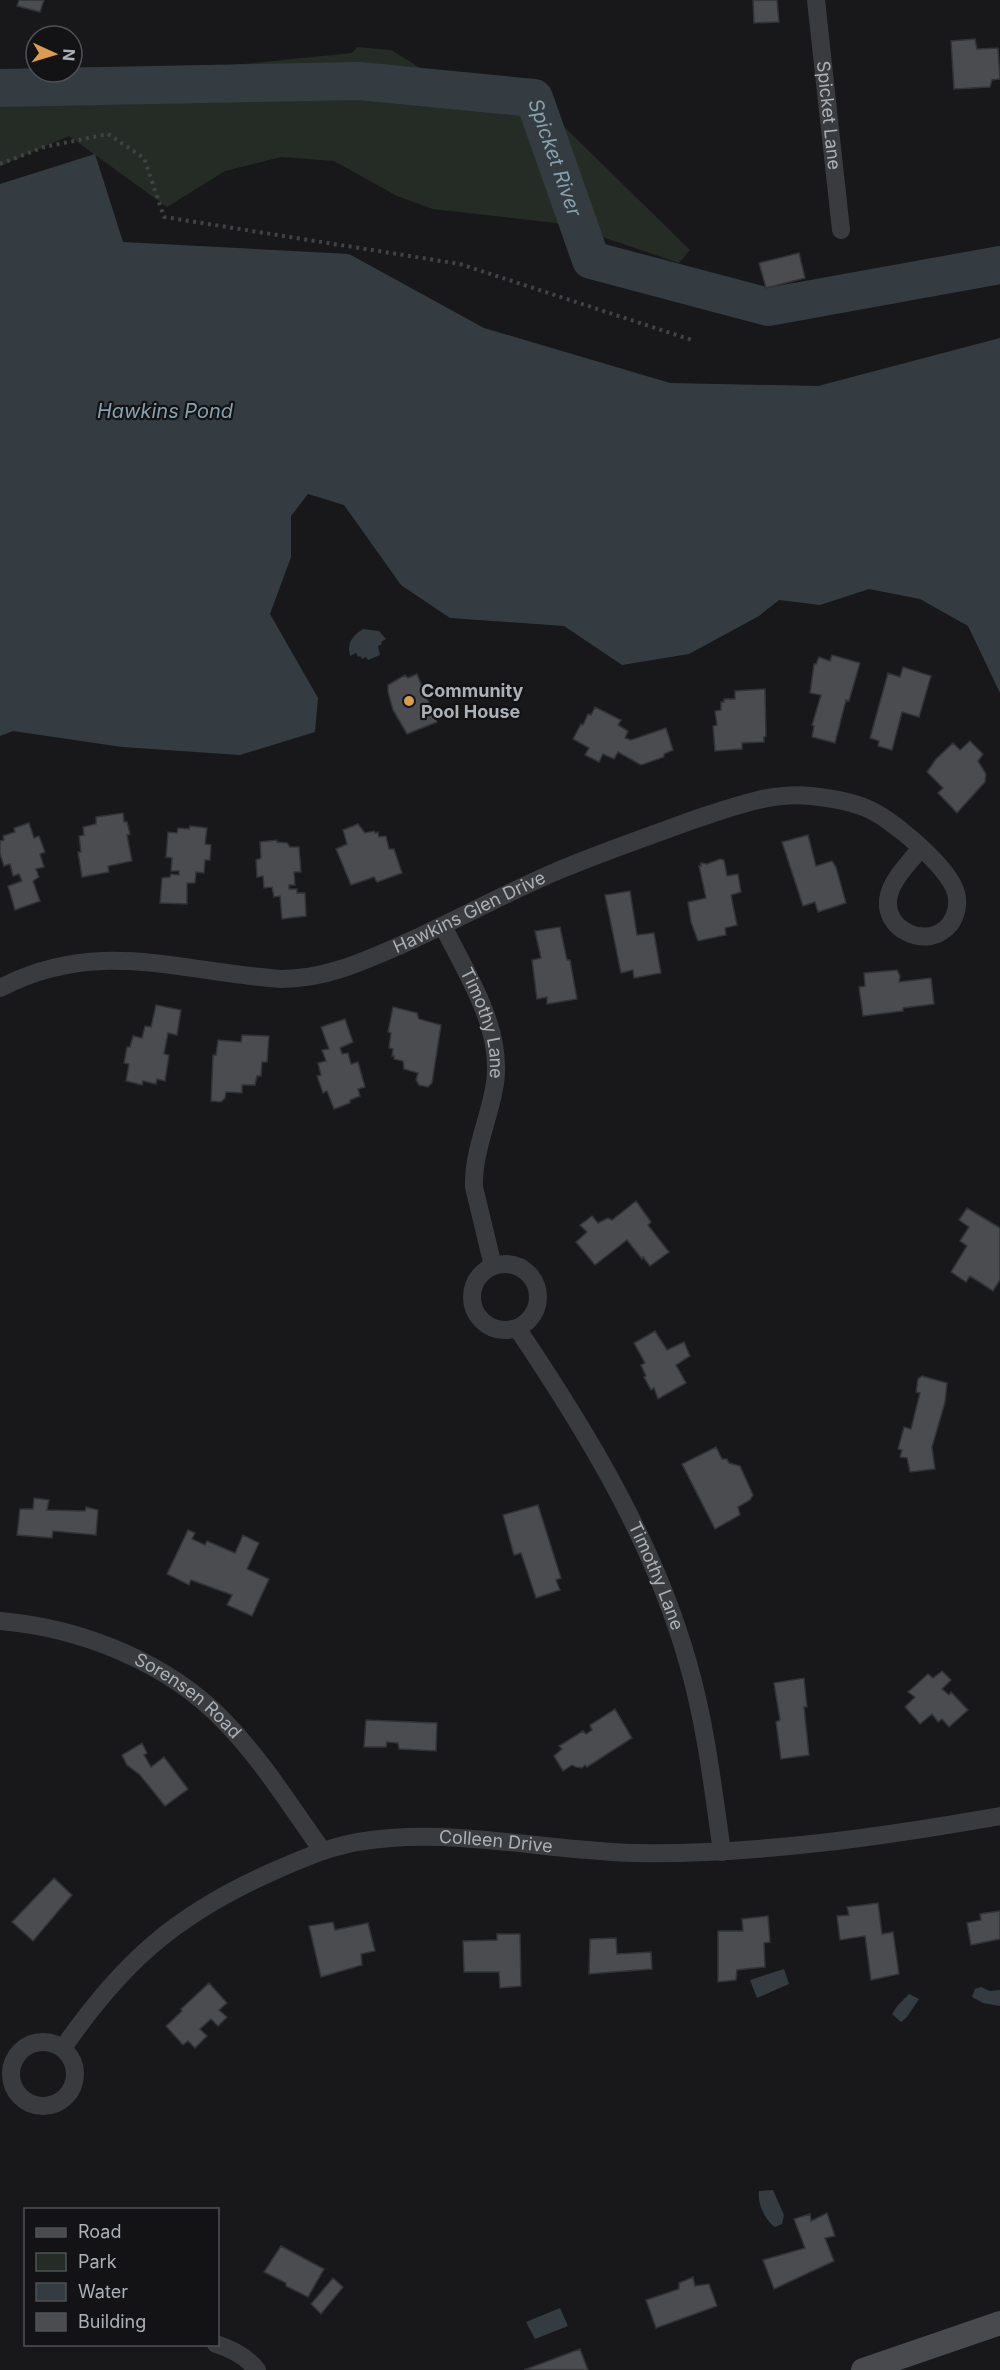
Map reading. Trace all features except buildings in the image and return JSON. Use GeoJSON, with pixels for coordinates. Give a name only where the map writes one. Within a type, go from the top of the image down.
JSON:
{"type":"FeatureCollection","features":[{"type":"Feature","properties":{"kind":"street","name":"Spicket Lane"},"geometry":{"type":"LineString","coordinates":[[816,0],[841,230]]}},
{"type":"Feature","properties":{"kind":"street","name":"Hawkins Glen Drive"},"geometry":{"type":"LineString","coordinates":[[0,988],[21,978],[50,969],[97,960],[145,961],[269,978],[303,979],[348,968],[562,869],[668,829],[768,797],[809,796],[848,802],[866,808],[897,826],[920,849],[951,883],[956,893],[955,915],[941,933],[930,937],[919,938],[899,928],[888,908],[888,896],[893,885],[920,849]]}},
{"type":"Feature","properties":{"kind":"street","name":"Timothy Lane"},"geometry":{"type":"LineString","coordinates":[[443,926],[476,992],[488,1022],[495,1051],[495,1082],[477,1150],[474,1175],[474,1187],[493,1266]]}},
{"type":"Feature","properties":{"kind":"street"},"geometry":{"type":"LineString","coordinates":[[515,1265],[525,1270],[535,1282],[539,1298],[537,1309],[531,1319],[517,1328],[507,1331],[491,1327],[478,1317],[474,1307],[472,1296],[474,1285],[483,1272],[493,1266],[515,1265]]}},
{"type":"Feature","properties":{"kind":"street","name":"Timothy Lane"},"geometry":{"type":"LineString","coordinates":[[517,1328],[560,1392],[612,1481],[644,1546],[670,1608],[697,1698],[722,1852]]}},
{"type":"Feature","properties":{"kind":"street","name":"Sorensen Road"},"geometry":{"type":"LineString","coordinates":[[0,1621],[55,1629],[93,1640],[130,1656],[196,1696],[224,1720],[249,1748],[322,1850]]}},
{"type":"Feature","properties":{"kind":"street","name":"Colleen Drive"},"geometry":{"type":"LineString","coordinates":[[63,2048],[89,2010],[124,1970],[161,1936],[195,1911],[236,1888],[322,1850],[345,1844],[392,1838],[428,1838],[635,1853],[722,1852],[945,1826],[1000,1816]]}},
{"type":"Feature","properties":{"kind":"street"},"geometry":{"type":"LineString","coordinates":[[863,2370],[1000,2323]]}},
{"type":"Feature","properties":{"kind":"street"},"geometry":{"type":"LineString","coordinates":[[219,2345],[229,2348],[257,2370]]}},
{"type":"Feature","properties":{"kind":"path"},"geometry":{"type":"LineString","coordinates":[[0,164],[44,147],[108,134],[144,158],[164,217],[460,264],[695,341]]}},
{"type":"Feature","properties":{"kind":"green space"},"geometry":{"type":"Polygon","coordinates":[[[357,47],[391,50],[422,69],[450,77],[458,72],[520,90],[546,109],[690,250],[679,263],[564,224],[433,209],[397,196],[334,161],[281,157],[225,171],[167,207],[69,136],[0,166],[0,101],[105,78],[352,53],[357,47]]]}},
{"type":"Feature","properties":{"kind":"water","name":"Hawkins Pond"},"geometry":{"type":"Polygon","coordinates":[[[95,154],[123,242],[349,254],[484,328],[670,383],[818,386],[1000,338],[1000,693],[968,626],[920,599],[869,589],[820,605],[779,600],[759,616],[689,654],[622,665],[564,626],[450,618],[401,585],[344,505],[308,494],[291,516],[291,557],[270,614],[318,698],[315,732],[240,755],[122,747],[13,731],[0,736],[0,184],[95,154]]]}},
{"type":"Feature","properties":{"kind":"water"},"geometry":{"type":"Polygon","coordinates":[[[363,629],[379,631],[386,639],[378,646],[380,655],[368,660],[366,657],[362,659],[358,657],[356,653],[350,656],[349,651],[351,640],[363,629]]]}},
{"type":"Feature","properties":{"kind":"water"},"geometry":{"type":"Polygon","coordinates":[[[784,1969],[789,1984],[757,1998],[750,1980],[784,1969]]]}},
{"type":"Feature","properties":{"kind":"water"},"geometry":{"type":"Polygon","coordinates":[[[981,1987],[990,1991],[1000,1990],[1000,2006],[983,2003],[972,1997],[975,1989],[981,1987]]]}},
{"type":"Feature","properties":{"kind":"water"},"geometry":{"type":"Polygon","coordinates":[[[909,1994],[919,1999],[901,2022],[892,2014],[909,1994]]]}},
{"type":"Feature","properties":{"kind":"water"},"geometry":{"type":"Polygon","coordinates":[[[773,2190],[784,2215],[782,2224],[775,2227],[762,2211],[759,2201],[759,2191],[773,2190]]]}},
{"type":"Feature","properties":{"kind":"water"},"geometry":{"type":"Polygon","coordinates":[[[560,2308],[568,2326],[535,2339],[526,2322],[560,2308]]]}},
{"type":"Feature","properties":{"kind":"waterway","name":"Spicket River"},"geometry":{"type":"LineString","coordinates":[[0,88],[359,81],[534,98],[591,260],[768,307],[1000,265]]}},
{"type":"Feature","properties":{"kind":"place","name":"Community Pool House"},"geometry":{"type":"Point","coordinates":[409,701]}}]}
